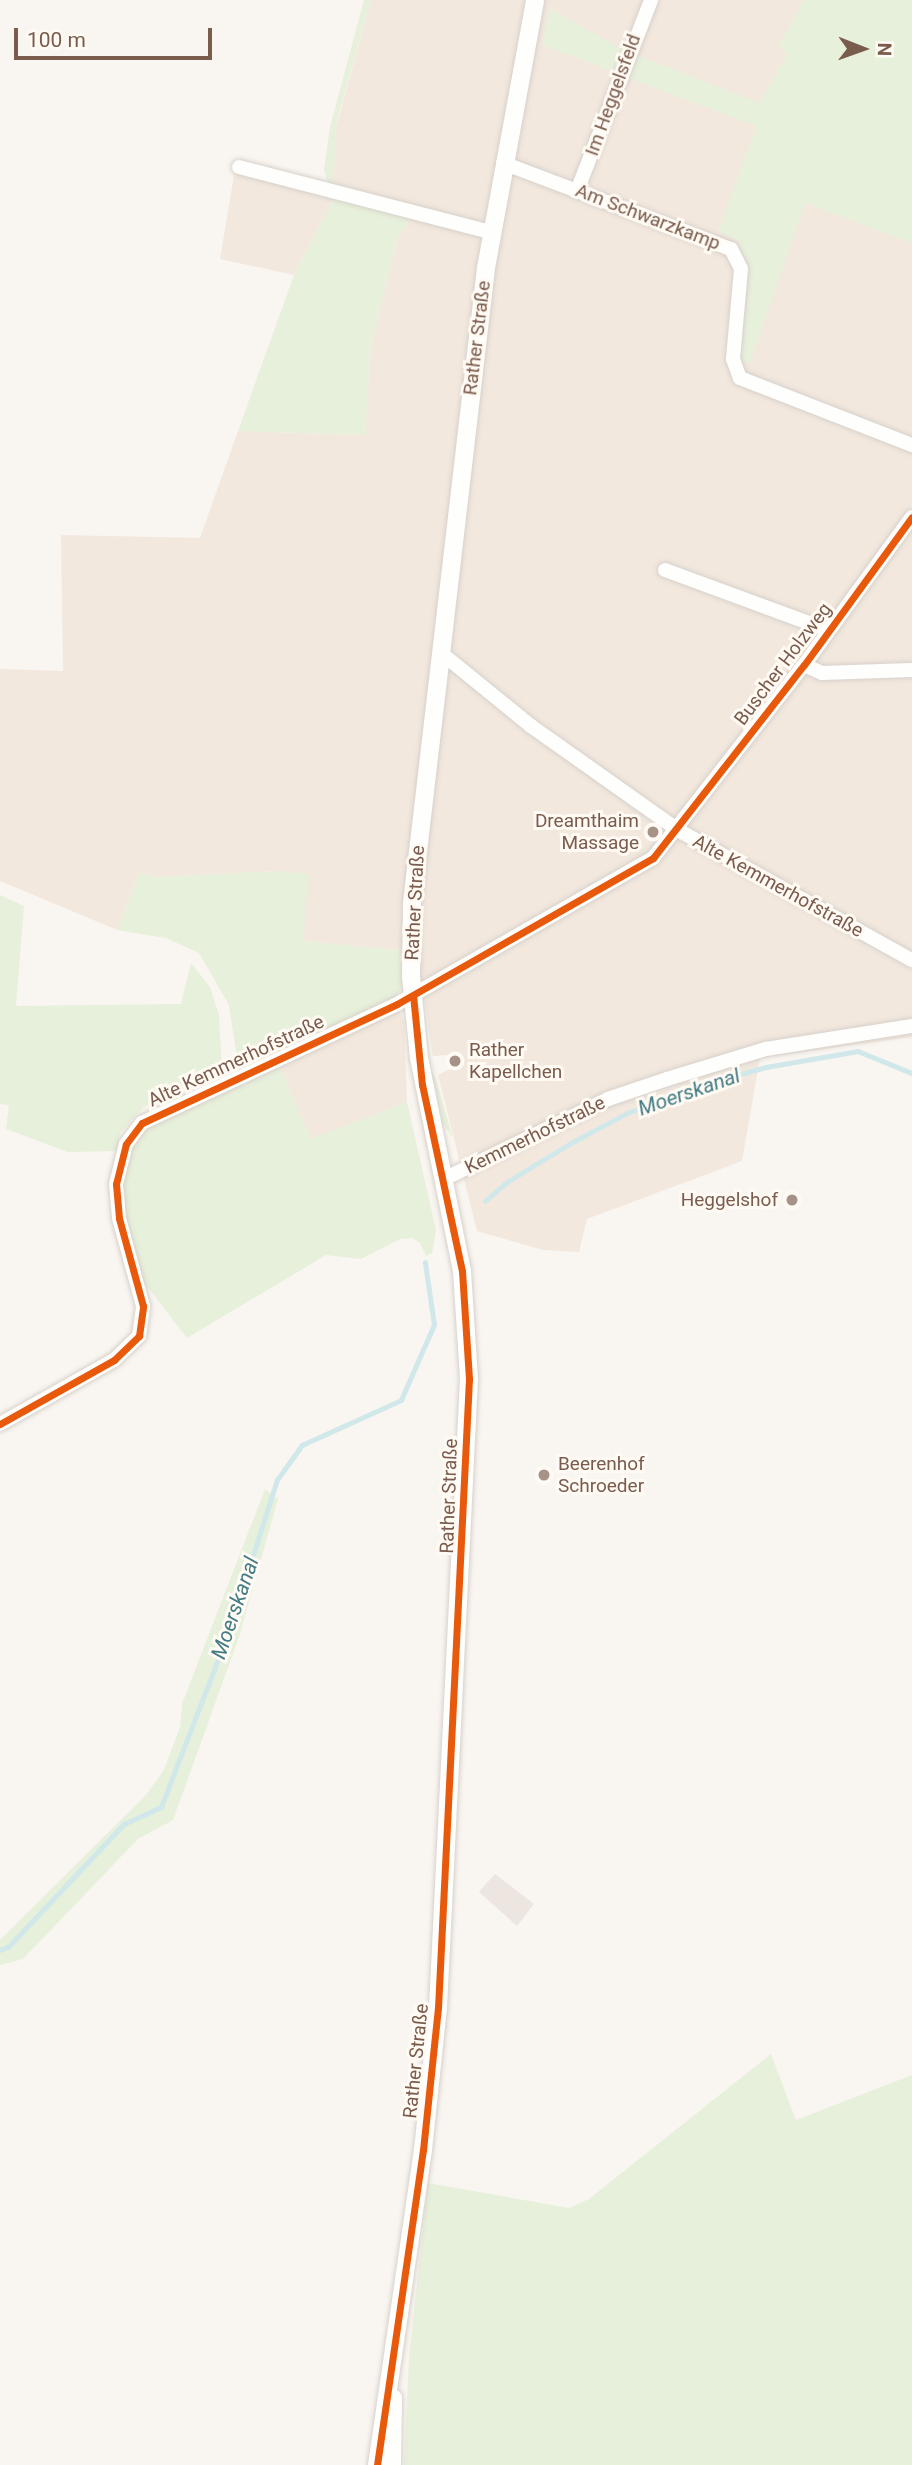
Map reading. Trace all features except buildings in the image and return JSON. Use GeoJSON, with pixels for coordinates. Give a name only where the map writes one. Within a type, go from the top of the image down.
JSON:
{"type":"FeatureCollection","features":[{"type":"Feature","properties":{"kind":"street","name":"Rather Straße"},"geometry":{"type":"LineString","coordinates":[[381,2464],[392,2364],[423,2150],[439,1995],[464,1524],[468,1332],[462,1271],[422,1085],[413,995],[414,877],[491,232],[535,0]]}},
{"type":"Feature","properties":{"kind":"street","name":"Im Heggelsfeld"},"geometry":{"type":"LineString","coordinates":[[578,191],[651,0]]}},
{"type":"Feature","properties":{"kind":"street","name":"Am Schwarzkamp"},"geometry":{"type":"LineString","coordinates":[[503,163],[716,242],[735,254],[741,278],[733,359],[740,378],[912,445]]}},
{"type":"Feature","properties":{"kind":"street"},"geometry":{"type":"LineString","coordinates":[[239,167],[491,232]]}},
{"type":"Feature","properties":{"kind":"street","name":"Buscher Holzweg"},"geometry":{"type":"LineString","coordinates":[[678,830],[804,665],[912,517]]}},
{"type":"Feature","properties":{"kind":"street","name":"Buscher Holzweg"},"geometry":{"type":"LineString","coordinates":[[665,570],[828,630]]}},
{"type":"Feature","properties":{"kind":"street"},"geometry":{"type":"LineString","coordinates":[[440,652],[531,726],[678,830]]}},
{"type":"Feature","properties":{"kind":"street"},"geometry":{"type":"LineString","coordinates":[[804,665],[822,673],[912,670]]}},
{"type":"Feature","properties":{"kind":"street","name":"Alte Kemmerhofstraße"},"geometry":{"type":"LineString","coordinates":[[0,1424],[114,1360],[139,1336],[143,1306],[119,1218],[116,1184],[126,1144],[142,1123],[413,995],[645,863],[678,830],[912,960]]}},
{"type":"Feature","properties":{"kind":"street","name":"Kemmerhofstraße"},"geometry":{"type":"LineString","coordinates":[[444,1179],[608,1099],[667,1079],[766,1049],[912,1026]]}},
{"type":"Feature","properties":{"kind":"shaded area"},"geometry":{"type":"Polygon","coordinates":[[[371,0],[912,0],[912,1037],[760,1058],[742,1161],[587,1219],[579,1252],[543,1250],[477,1231],[438,1075],[464,1062],[461,1054],[433,1056],[424,996],[405,951],[303,941],[277,871],[158,877],[139,873],[117,930],[0,881],[0,669],[63,671],[61,535],[200,538],[238,431],[365,435],[371,346],[398,237],[411,218],[334,198],[294,275],[220,259],[235,169],[332,185],[334,134],[371,0]]]}},
{"type":"Feature","properties":{"kind":"shaded area"},"geometry":{"type":"Polygon","coordinates":[[[399,1011],[404,1021],[407,1102],[311,1140],[278,1063],[399,1011]]]}},
{"type":"Feature","properties":{"kind":"shaded area"},"geometry":{"type":"Polygon","coordinates":[[[495,1874],[534,1904],[517,1926],[479,1892],[495,1874]]]}},
{"type":"Feature","properties":{"kind":"green space"},"geometry":{"type":"Polygon","coordinates":[[[364,0],[371,0],[337,120],[333,184],[328,184],[324,170],[330,127],[364,0]]]}},
{"type":"Feature","properties":{"kind":"green space"},"geometry":{"type":"Polygon","coordinates":[[[804,0],[912,0],[912,243],[805,203],[750,363],[739,361],[747,263],[738,241],[718,232],[756,126],[542,45],[550,8],[619,48],[759,103],[788,53],[778,46],[804,0]]]}},
{"type":"Feature","properties":{"kind":"green space"},"geometry":{"type":"Polygon","coordinates":[[[334,198],[411,218],[398,237],[371,346],[365,435],[238,431],[294,275],[334,198]]]}},
{"type":"Feature","properties":{"kind":"green space"},"geometry":{"type":"Polygon","coordinates":[[[278,871],[309,874],[303,941],[405,951],[404,984],[393,1000],[244,1066],[237,1057],[229,1005],[199,953],[166,938],[117,930],[139,873],[158,877],[278,871]]]}},
{"type":"Feature","properties":{"kind":"green space"},"geometry":{"type":"Polygon","coordinates":[[[0,895],[24,906],[16,1006],[181,1004],[191,963],[210,987],[219,1015],[222,1072],[144,1107],[120,1133],[117,1151],[68,1152],[6,1129],[9,1105],[0,1104],[0,895]]]}},
{"type":"Feature","properties":{"kind":"green space"},"geometry":{"type":"Polygon","coordinates":[[[278,1063],[311,1139],[407,1102],[436,1230],[432,1253],[426,1256],[420,1243],[412,1238],[400,1239],[361,1259],[326,1255],[187,1338],[142,1280],[129,1241],[122,1184],[130,1147],[145,1126],[278,1063]]]}},
{"type":"Feature","properties":{"kind":"green space"},"geometry":{"type":"Polygon","coordinates":[[[431,1070],[436,1080],[453,1138],[443,1124],[431,1070]]]}},
{"type":"Feature","properties":{"kind":"green space"},"geometry":{"type":"Polygon","coordinates":[[[265,1489],[278,1499],[239,1637],[173,1820],[138,1839],[23,1959],[0,1965],[0,1940],[146,1795],[164,1770],[180,1727],[182,1704],[265,1489]]]}},
{"type":"Feature","properties":{"kind":"green space"},"geometry":{"type":"Polygon","coordinates":[[[771,2054],[796,2120],[912,2075],[912,2465],[404,2465],[409,2358],[428,2183],[569,2208],[589,2199],[771,2054]]]}},
{"type":"Feature","properties":{"kind":"waterway","name":"Moerskanal"},"geometry":{"type":"LineString","coordinates":[[485,1201],[507,1182],[627,1113],[704,1084],[766,1067],[858,1051],[912,1073]]}},
{"type":"Feature","properties":{"kind":"waterway","name":"Moerskanal"},"geometry":{"type":"LineString","coordinates":[[0,1950],[8,1947],[124,1824],[161,1807],[229,1631],[277,1480],[302,1445],[401,1400],[434,1325],[425,1263]]}},
{"type":"Feature","properties":{"kind":"cycle path"},"geometry":{"type":"LineString","coordinates":[[0,1424],[114,1360],[139,1336],[143,1306],[119,1218],[116,1184],[126,1144],[142,1123],[397,1004],[653,858],[804,665],[912,517]]}},
{"type":"Feature","properties":{"kind":"cycle path"},"geometry":{"type":"LineString","coordinates":[[377,2465],[423,2150],[438,2008],[469,1379],[462,1271],[422,1085],[413,995]]}},
{"type":"Feature","properties":{"kind":"place","name":"Dreamthaim Massage"},"geometry":{"type":"Point","coordinates":[653,832]}},
{"type":"Feature","properties":{"kind":"place","name":"Rather Kapellchen"},"geometry":{"type":"Point","coordinates":[455,1061]}},
{"type":"Feature","properties":{"kind":"place","name":"Heggelshof"},"geometry":{"type":"Point","coordinates":[792,1200]}},
{"type":"Feature","properties":{"kind":"place","name":"Beerenhof Schroeder"},"geometry":{"type":"Point","coordinates":[544,1475]}}]}
